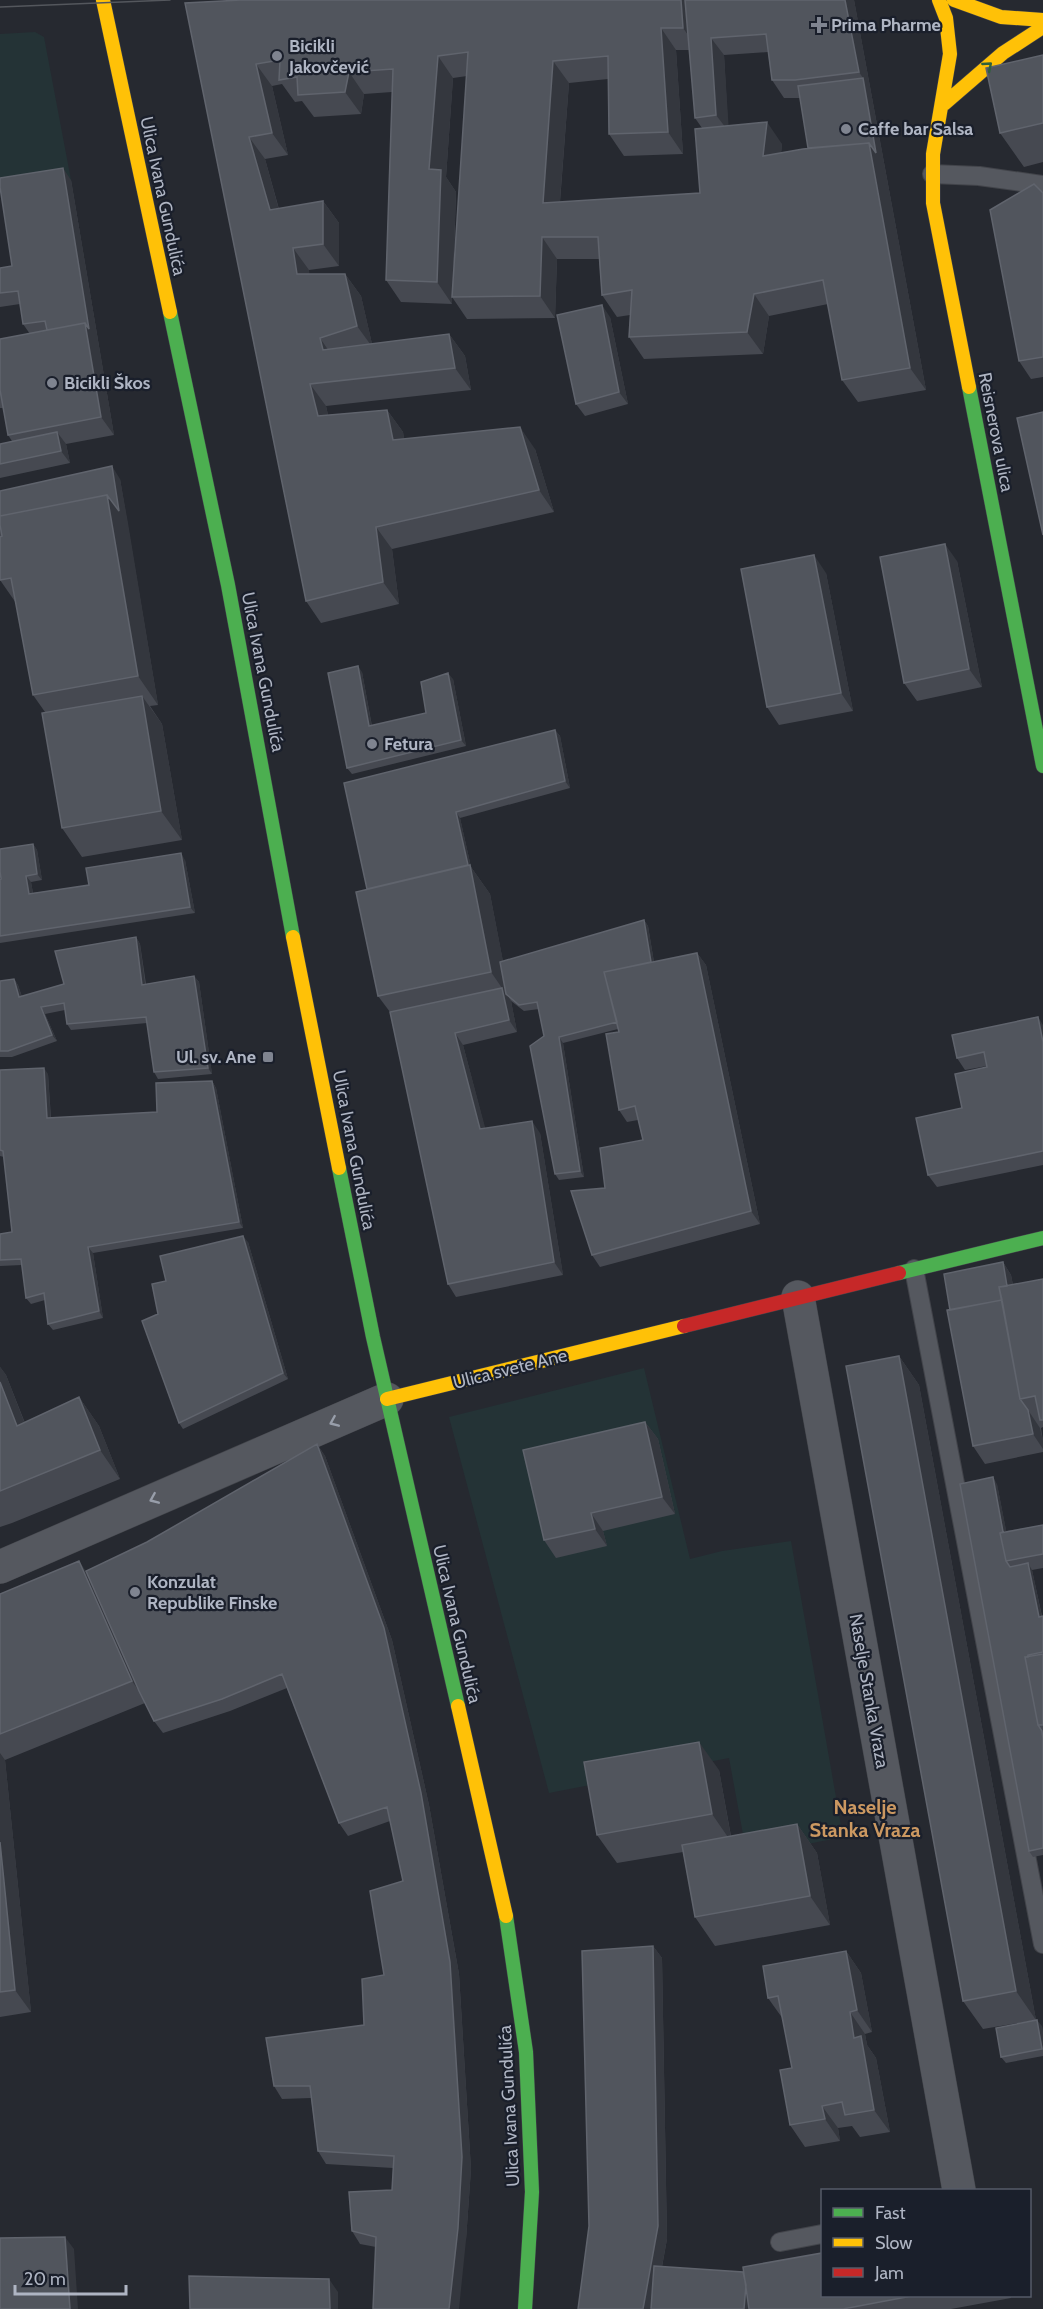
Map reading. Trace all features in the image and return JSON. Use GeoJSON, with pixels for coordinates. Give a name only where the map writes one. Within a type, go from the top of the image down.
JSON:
{"type":"FeatureCollection","features":[{"type":"Feature","properties":{"kind":"main road","name":"Ulica Ivana Gundulića"},"geometry":{"type":"LineString","coordinates":[[104,0],[228,585],[296,952],[387,1399],[509,1931],[526,2052],[531,2192],[525,2309]]}},
{"type":"Feature","properties":{"kind":"main road","name":"Reisnerova ulica"},"geometry":{"type":"LineString","coordinates":[[939,0],[949,27],[949,69],[934,147],[933,203],[1043,766]]}},
{"type":"Feature","properties":{"kind":"main road"},"geometry":{"type":"LineString","coordinates":[[954,0],[1001,16],[1043,20]]}},
{"type":"Feature","properties":{"kind":"main road"},"geometry":{"type":"LineString","coordinates":[[944,104],[1003,53],[1043,27]]}},
{"type":"Feature","properties":{"kind":"main road","name":"Ulica svete Ane"},"geometry":{"type":"LineString","coordinates":[[387,1399],[1043,1238]]}},
{"type":"Feature","properties":{"kind":"street","name":"Naselje Stanka Vraza"},"geometry":{"type":"LineString","coordinates":[[798,1298],[959,2189]]}},
{"type":"Feature","properties":{"kind":"street","name":"Ulica svete Ane"},"geometry":{"type":"LineString","coordinates":[[0,1567],[387,1399]]}},
{"type":"Feature","properties":{"kind":"lane"},"geometry":{"type":"LineString","coordinates":[[932,174],[980,176],[1043,185]]}},
{"type":"Feature","properties":{"kind":"lane"},"geometry":{"type":"LineString","coordinates":[[914,1269],[1043,1944]]}},
{"type":"Feature","properties":{"kind":"lane"},"geometry":{"type":"LineString","coordinates":[[780,2242],[821,2234]]}},
{"type":"Feature","properties":{"kind":"shaded area"},"geometry":{"type":"Polygon","coordinates":[[[35,32],[44,37],[71,180],[0,191],[0,34],[35,32]]]}},
{"type":"Feature","properties":{"kind":"shaded area"},"geometry":{"type":"Polygon","coordinates":[[[644,1368],[690,1559],[722,1551],[791,1541],[843,1837],[747,1856],[729,1758],[549,1793],[449,1417],[644,1368]]]}},
{"type":"Feature","properties":{"kind":"building"},"geometry":{"type":"Polygon","coordinates":[[[241,0],[681,0],[683,28],[661,28],[668,132],[609,134],[608,56],[553,61],[543,203],[700,193],[695,129],[767,122],[763,156],[803,149],[869,143],[910,368],[842,380],[823,280],[754,294],[747,332],[629,337],[632,290],[602,295],[598,237],[542,237],[540,296],[452,297],[468,52],[438,56],[429,169],[441,170],[437,282],[386,280],[393,69],[349,72],[345,92],[298,95],[297,77],[279,80],[280,60],[256,64],[272,133],[249,137],[270,210],[323,201],[323,244],[293,248],[297,274],[345,274],[357,326],[320,338],[323,350],[449,334],[455,368],[310,384],[318,416],[387,410],[393,440],[520,427],[539,490],[376,527],[383,582],[306,601],[185,3],[241,0]]]}},
{"type":"Feature","properties":{"kind":"building"},"geometry":{"type":"Polygon","coordinates":[[[685,0],[845,0],[859,72],[795,80],[772,80],[766,34],[711,38],[716,115],[695,118],[685,0]]]}},
{"type":"Feature","properties":{"kind":"building"},"geometry":{"type":"Polygon","coordinates":[[[1043,55],[1043,123],[1000,133],[986,68],[1043,55]]]}},
{"type":"Feature","properties":{"kind":"building"},"geometry":{"type":"Polygon","coordinates":[[[863,78],[876,153],[869,143],[808,148],[798,86],[863,78]]]}},
{"type":"Feature","properties":{"kind":"building"},"geometry":{"type":"Polygon","coordinates":[[[63,168],[89,329],[85,323],[47,330],[45,321],[23,324],[18,291],[0,293],[0,268],[12,266],[0,178],[63,168]]]}},
{"type":"Feature","properties":{"kind":"building"},"geometry":{"type":"Polygon","coordinates":[[[1034,184],[1043,193],[1043,357],[1019,361],[990,210],[1034,184]]]}},
{"type":"Feature","properties":{"kind":"building"},"geometry":{"type":"Polygon","coordinates":[[[602,305],[619,392],[576,404],[557,315],[602,305]]]}},
{"type":"Feature","properties":{"kind":"building","name":"Bicikli Škos"},"geometry":{"type":"Polygon","coordinates":[[[85,323],[101,417],[8,435],[0,390],[0,339],[85,323]]]}},
{"type":"Feature","properties":{"kind":"building"},"geometry":{"type":"Polygon","coordinates":[[[1043,412],[1043,535],[1017,418],[1043,412]]]}},
{"type":"Feature","properties":{"kind":"building"},"geometry":{"type":"Polygon","coordinates":[[[57,432],[61,451],[0,464],[0,444],[57,432]]]}},
{"type":"Feature","properties":{"kind":"building"},"geometry":{"type":"Polygon","coordinates":[[[112,466],[119,511],[107,495],[0,516],[0,491],[112,466]]]}},
{"type":"Feature","properties":{"kind":"building"},"geometry":{"type":"Polygon","coordinates":[[[107,495],[138,676],[33,695],[11,578],[0,580],[0,537],[2,536],[0,516],[107,495]]]}},
{"type":"Feature","properties":{"kind":"building"},"geometry":{"type":"Polygon","coordinates":[[[945,544],[969,669],[904,683],[880,557],[945,544]]]}},
{"type":"Feature","properties":{"kind":"building"},"geometry":{"type":"Polygon","coordinates":[[[814,555],[841,693],[767,707],[741,569],[814,555]]]}},
{"type":"Feature","properties":{"kind":"building"},"geometry":{"type":"Polygon","coordinates":[[[358,666],[369,726],[426,713],[421,682],[448,673],[461,740],[347,768],[328,673],[358,666]]]}},
{"type":"Feature","properties":{"kind":"building"},"geometry":{"type":"Polygon","coordinates":[[[142,696],[161,811],[62,828],[42,713],[142,696]]]}},
{"type":"Feature","properties":{"kind":"building"},"geometry":{"type":"Polygon","coordinates":[[[555,730],[565,781],[456,812],[468,865],[367,889],[344,783],[555,730]]]}},
{"type":"Feature","properties":{"kind":"building"},"geometry":{"type":"Polygon","coordinates":[[[33,844],[37,874],[26,876],[29,894],[89,885],[86,868],[181,853],[190,907],[0,936],[0,849],[33,844]]]}},
{"type":"Feature","properties":{"kind":"building"},"geometry":{"type":"Polygon","coordinates":[[[470,865],[491,972],[378,996],[356,892],[470,865]]]}},
{"type":"Feature","properties":{"kind":"building"},"geometry":{"type":"Polygon","coordinates":[[[644,920],[651,962],[604,972],[617,1022],[559,1037],[580,1171],[555,1174],[530,1046],[544,1036],[537,1002],[519,1005],[506,994],[500,962],[644,920]]]}},
{"type":"Feature","properties":{"kind":"building"},"geometry":{"type":"Polygon","coordinates":[[[136,937],[142,985],[194,976],[208,1068],[154,1072],[146,1017],[67,1024],[64,1003],[41,1007],[52,1035],[8,1051],[0,1051],[0,981],[14,979],[19,997],[64,984],[55,951],[136,937]]]}},
{"type":"Feature","properties":{"kind":"building"},"geometry":{"type":"Polygon","coordinates":[[[697,953],[751,1211],[592,1255],[571,1191],[605,1188],[600,1148],[643,1140],[635,1106],[619,1110],[606,1034],[619,1032],[604,972],[697,953]]]}},
{"type":"Feature","properties":{"kind":"building"},"geometry":{"type":"Polygon","coordinates":[[[502,988],[509,1020],[455,1033],[480,1129],[532,1121],[554,1262],[448,1284],[390,1012],[502,988]]]}},
{"type":"Feature","properties":{"kind":"building"},"geometry":{"type":"Polygon","coordinates":[[[1038,1017],[1043,1042],[1043,1151],[928,1175],[916,1118],[962,1108],[955,1074],[987,1067],[984,1052],[957,1058],[952,1035],[1038,1017]]]}},
{"type":"Feature","properties":{"kind":"building"},"geometry":{"type":"Polygon","coordinates":[[[44,1068],[47,1118],[157,1112],[156,1083],[212,1081],[239,1222],[88,1247],[99,1311],[48,1324],[44,1293],[26,1298],[21,1259],[0,1260],[0,1234],[12,1232],[3,1151],[0,1150],[0,1070],[44,1068]]]}},
{"type":"Feature","properties":{"kind":"building"},"geometry":{"type":"Polygon","coordinates":[[[243,1236],[283,1373],[179,1423],[142,1321],[158,1314],[152,1284],[166,1281],[160,1256],[243,1236]]]}},
{"type":"Feature","properties":{"kind":"building"},"geometry":{"type":"Polygon","coordinates":[[[1003,1262],[1007,1286],[999,1287],[1002,1300],[950,1310],[944,1274],[1003,1262]]]}},
{"type":"Feature","properties":{"kind":"building"},"geometry":{"type":"Polygon","coordinates":[[[1043,1279],[1043,1420],[1040,1420],[1035,1396],[1020,1399],[999,1287],[1043,1279]]]}},
{"type":"Feature","properties":{"kind":"building"},"geometry":{"type":"Polygon","coordinates":[[[1002,1300],[1020,1399],[1028,1410],[1033,1434],[973,1446],[947,1310],[1002,1300]]]}},
{"type":"Feature","properties":{"kind":"building"},"geometry":{"type":"Polygon","coordinates":[[[899,1356],[1016,1991],[963,2001],[846,1366],[899,1356]]]}},
{"type":"Feature","properties":{"kind":"building"},"geometry":{"type":"Polygon","coordinates":[[[0,1382],[17,1426],[79,1397],[100,1450],[0,1491],[0,1382]]]}},
{"type":"Feature","properties":{"kind":"building"},"geometry":{"type":"Polygon","coordinates":[[[645,1422],[662,1497],[591,1513],[595,1529],[544,1540],[523,1450],[645,1422]]]}},
{"type":"Feature","properties":{"kind":"building"},"geometry":{"type":"Polygon","coordinates":[[[317,1444],[384,1628],[421,1793],[450,1962],[462,2157],[458,2228],[449,2309],[373,2309],[376,2237],[352,2231],[349,2192],[392,2190],[394,2156],[318,2151],[310,2086],[274,2086],[266,2038],[364,2025],[362,1979],[384,1975],[370,1891],[403,1881],[387,1807],[339,1823],[282,1674],[222,1699],[154,1721],[86,1571],[147,1542],[317,1444]]]}},
{"type":"Feature","properties":{"kind":"building"},"geometry":{"type":"Polygon","coordinates":[[[993,1477],[1006,1561],[1010,1567],[1028,1563],[1039,1617],[1043,1616],[1043,1652],[1025,1657],[1038,1725],[1043,1739],[1043,1848],[1029,1851],[960,1484],[993,1477]]]}},
{"type":"Feature","properties":{"kind":"building"},"geometry":{"type":"Polygon","coordinates":[[[1043,1525],[1043,1554],[1006,1561],[1000,1533],[1043,1525]]]}},
{"type":"Feature","properties":{"kind":"building"},"geometry":{"type":"Polygon","coordinates":[[[79,1561],[132,1681],[0,1734],[0,1594],[79,1561]]]}},
{"type":"Feature","properties":{"kind":"building"},"geometry":{"type":"Polygon","coordinates":[[[1043,1654],[1043,1725],[1038,1725],[1025,1657],[1043,1654]]]}},
{"type":"Feature","properties":{"kind":"building"},"geometry":{"type":"Polygon","coordinates":[[[699,1742],[712,1814],[597,1835],[584,1762],[699,1742]]]}},
{"type":"Feature","properties":{"kind":"building"},"geometry":{"type":"Polygon","coordinates":[[[797,1824],[810,1896],[695,1917],[682,1845],[797,1824]]]}},
{"type":"Feature","properties":{"kind":"building"},"geometry":{"type":"Polygon","coordinates":[[[0,1842],[15,1990],[0,1992],[0,1842]]]}},
{"type":"Feature","properties":{"kind":"building"},"geometry":{"type":"Polygon","coordinates":[[[653,1946],[658,2226],[643,2309],[578,2309],[589,2226],[582,1951],[653,1946]]]}},
{"type":"Feature","properties":{"kind":"building"},"geometry":{"type":"Polygon","coordinates":[[[846,1951],[857,2010],[850,2012],[854,2038],[861,2036],[874,2110],[845,2115],[842,2102],[822,2106],[825,2119],[790,2125],[780,2070],[792,2068],[778,1996],[768,1998],[763,1966],[846,1951]]]}},
{"type":"Feature","properties":{"kind":"building"},"geometry":{"type":"Polygon","coordinates":[[[1037,2020],[1042,2049],[1001,2057],[996,2028],[1037,2020]]]}},
{"type":"Feature","properties":{"kind":"building"},"geometry":{"type":"Polygon","coordinates":[[[65,2237],[70,2309],[0,2309],[0,2238],[65,2237]]]}},
{"type":"Feature","properties":{"kind":"building"},"geometry":{"type":"Polygon","coordinates":[[[821,2253],[821,2297],[906,2297],[843,2309],[749,2309],[743,2267],[821,2253]]]}},
{"type":"Feature","properties":{"kind":"building"},"geometry":{"type":"Polygon","coordinates":[[[654,2266],[743,2272],[746,2285],[744,2309],[651,2309],[654,2266]]]}},
{"type":"Feature","properties":{"kind":"building"},"geometry":{"type":"Polygon","coordinates":[[[189,2276],[329,2279],[330,2309],[190,2309],[189,2276]]]}},
{"type":"Feature","properties":{"kind":"tram line"},"geometry":{"type":"LineString","coordinates":[[0,7],[170,0]]}},
{"type":"Feature","properties":{"kind":"traffic: fast"},"geometry":{"type":"LineString","coordinates":[[170,312],[228,585],[293,937]]}},
{"type":"Feature","properties":{"kind":"traffic: fast"},"geometry":{"type":"LineString","coordinates":[[969,387],[1043,766]]}},
{"type":"Feature","properties":{"kind":"traffic: fast"},"geometry":{"type":"LineString","coordinates":[[339,1168],[373,1337],[458,1706]]}},
{"type":"Feature","properties":{"kind":"traffic: fast"},"geometry":{"type":"LineString","coordinates":[[899,1273],[1043,1238]]}},
{"type":"Feature","properties":{"kind":"traffic: fast"},"geometry":{"type":"LineString","coordinates":[[506,1916],[526,2052],[532,2192],[525,2309]]}},
{"type":"Feature","properties":{"kind":"traffic: slow"},"geometry":{"type":"LineString","coordinates":[[103,0],[170,312]]}},
{"type":"Feature","properties":{"kind":"traffic: slow"},"geometry":{"type":"LineString","coordinates":[[939,0],[946,18],[950,54],[933,154],[933,203],[969,387]]}},
{"type":"Feature","properties":{"kind":"traffic: slow"},"geometry":{"type":"LineString","coordinates":[[954,0],[1001,17],[1043,20]]}},
{"type":"Feature","properties":{"kind":"traffic: slow"},"geometry":{"type":"LineString","coordinates":[[944,104],[1003,53],[1043,27]]}},
{"type":"Feature","properties":{"kind":"traffic: slow"},"geometry":{"type":"LineString","coordinates":[[293,937],[339,1168]]}},
{"type":"Feature","properties":{"kind":"traffic: slow"},"geometry":{"type":"LineString","coordinates":[[387,1399],[684,1326]]}},
{"type":"Feature","properties":{"kind":"traffic: slow"},"geometry":{"type":"LineString","coordinates":[[458,1706],[506,1916]]}},
{"type":"Feature","properties":{"kind":"traffic: jam"},"geometry":{"type":"LineString","coordinates":[[684,1326],[899,1273]]}},
{"type":"Feature","properties":{"kind":"place","name":"Prima Pharme"},"geometry":{"type":"Point","coordinates":[819,25]}},
{"type":"Feature","properties":{"kind":"place","name":"Bicikli Jakovčević"},"geometry":{"type":"Point","coordinates":[277,56]}},
{"type":"Feature","properties":{"kind":"place","name":"Caffe bar Salsa"},"geometry":{"type":"Point","coordinates":[846,129]}},
{"type":"Feature","properties":{"kind":"place","name":"Bicikli Škos"},"geometry":{"type":"Point","coordinates":[52,383]}},
{"type":"Feature","properties":{"kind":"place","name":"Fetura"},"geometry":{"type":"Point","coordinates":[372,744]}},
{"type":"Feature","properties":{"kind":"place","name":"Ul. sv. Ane"},"geometry":{"type":"Point","coordinates":[268,1057]}},
{"type":"Feature","properties":{"kind":"place","name":"Konzulat Republike Finske"},"geometry":{"type":"Point","coordinates":[135,1592]}},
{"type":"Feature","properties":{"kind":"district","name":"Naselje Stanka Vraza"},"geometry":{"type":"Point","coordinates":[865,1818]}}]}
